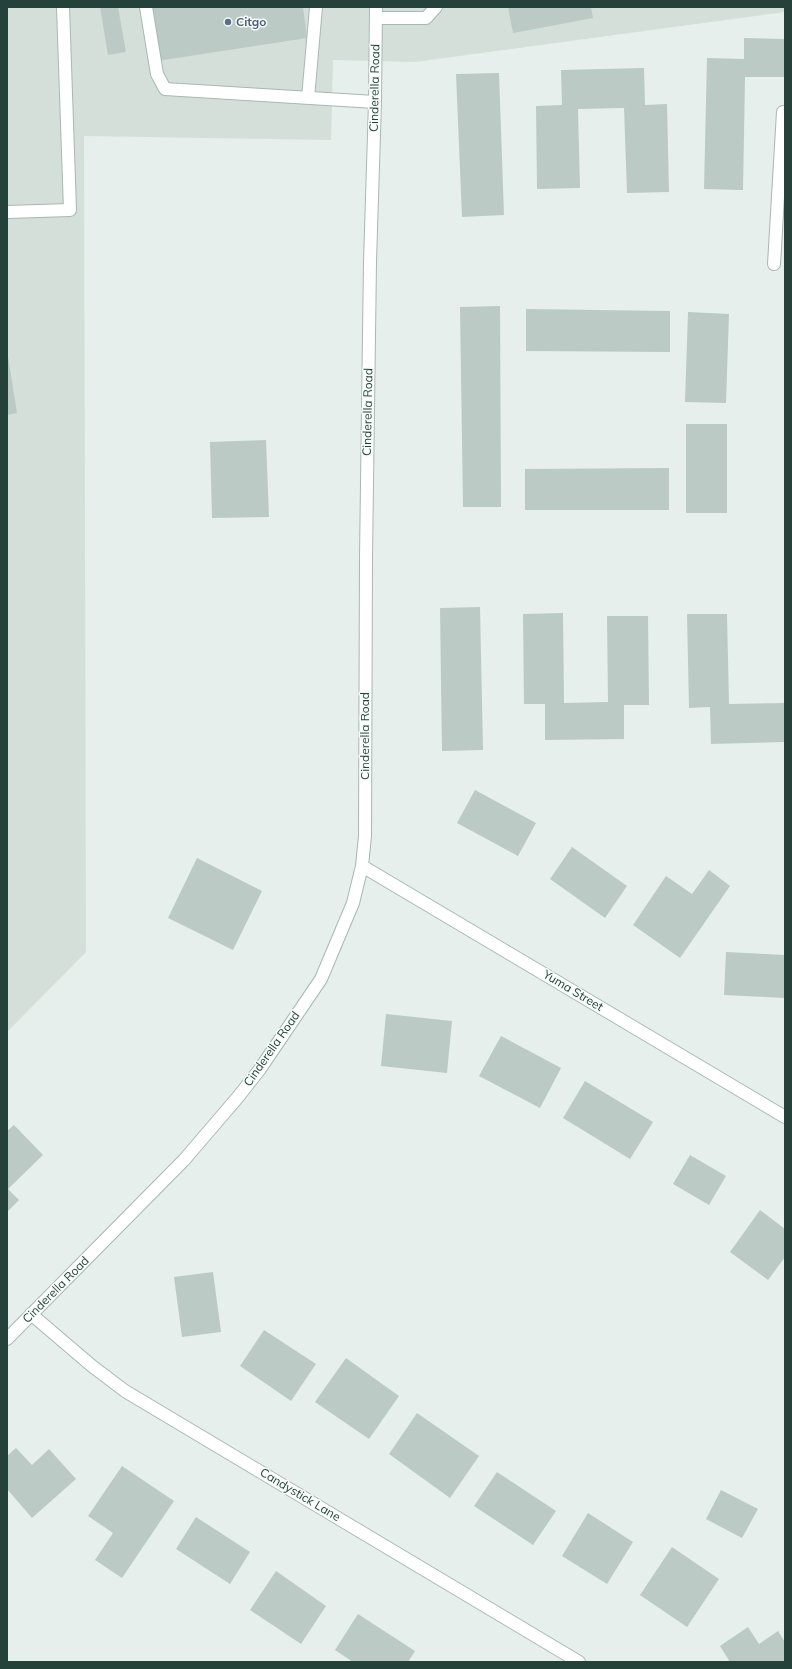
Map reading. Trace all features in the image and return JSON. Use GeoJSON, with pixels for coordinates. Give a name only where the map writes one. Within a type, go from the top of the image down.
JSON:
{"type":"FeatureCollection","features":[{"type":"Feature","properties":{"kind":"street"},"geometry":{"type":"LineString","coordinates":[[7,212],[70,210],[63,7]]}},
{"type":"Feature","properties":{"kind":"street"},"geometry":{"type":"LineString","coordinates":[[146,7],[157,74],[165,89],[375,102]]}},
{"type":"Feature","properties":{"kind":"street"},"geometry":{"type":"LineString","coordinates":[[308,98],[316,7]]}},
{"type":"Feature","properties":{"kind":"street"},"geometry":{"type":"LineString","coordinates":[[376,13],[426,18],[436,7]]}},
{"type":"Feature","properties":{"kind":"street","name":"Cinderella Road"},"geometry":{"type":"LineString","coordinates":[[7,1339],[184,1160],[238,1097],[260,1069],[321,979],[353,903],[362,866],[365,836],[366,494],[376,13]]}},
{"type":"Feature","properties":{"kind":"street"},"geometry":{"type":"LineString","coordinates":[[774,264],[783,112]]}},
{"type":"Feature","properties":{"kind":"street","name":"Yuma Street"},"geometry":{"type":"LineString","coordinates":[[362,866],[785,1117]]}},
{"type":"Feature","properties":{"kind":"street","name":"Candystick Lane"},"geometry":{"type":"LineString","coordinates":[[31,1314],[92,1366],[125,1391],[579,1662]]}},
{"type":"Feature","properties":{"kind":"shaded area"},"geometry":{"type":"Polygon","coordinates":[[[7,7],[785,7],[785,12],[415,62],[333,60],[331,140],[84,136],[86,952],[7,1032],[7,7]]]}},
{"type":"Feature","properties":{"kind":"building"},"geometry":{"type":"Polygon","coordinates":[[[100,7],[118,7],[126,52],[108,55],[100,7]]]}},
{"type":"Feature","properties":{"kind":"building","name":"Citgo"},"geometry":{"type":"Polygon","coordinates":[[[149,7],[303,7],[307,38],[157,61],[149,7]]]}},
{"type":"Feature","properties":{"kind":"building"},"geometry":{"type":"Polygon","coordinates":[[[508,7],[591,7],[593,18],[513,33],[508,7]]]}},
{"type":"Feature","properties":{"kind":"building"},"geometry":{"type":"Polygon","coordinates":[[[744,38],[785,39],[785,77],[745,77],[743,190],[704,189],[707,58],[744,59],[744,38]]]}},
{"type":"Feature","properties":{"kind":"building"},"geometry":{"type":"Polygon","coordinates":[[[644,68],[645,105],[667,104],[669,192],[627,193],[624,108],[578,109],[580,188],[537,189],[536,106],[562,105],[561,70],[644,68]]]}},
{"type":"Feature","properties":{"kind":"building"},"geometry":{"type":"Polygon","coordinates":[[[499,73],[504,215],[462,217],[456,74],[499,73]]]}},
{"type":"Feature","properties":{"kind":"building"},"geometry":{"type":"Polygon","coordinates":[[[500,306],[501,507],[463,507],[460,307],[500,306]]]}},
{"type":"Feature","properties":{"kind":"building"},"geometry":{"type":"Polygon","coordinates":[[[526,309],[670,311],[670,352],[526,351],[526,309]]]}},
{"type":"Feature","properties":{"kind":"building"},"geometry":{"type":"Polygon","coordinates":[[[688,312],[729,314],[726,403],[685,402],[688,312]]]}},
{"type":"Feature","properties":{"kind":"building"},"geometry":{"type":"Polygon","coordinates":[[[7,350],[17,413],[7,415],[7,350]]]}},
{"type":"Feature","properties":{"kind":"building"},"geometry":{"type":"Polygon","coordinates":[[[686,424],[727,424],[727,513],[686,513],[686,424]]]}},
{"type":"Feature","properties":{"kind":"building"},"geometry":{"type":"Polygon","coordinates":[[[266,440],[269,517],[212,518],[210,442],[266,440]]]}},
{"type":"Feature","properties":{"kind":"building"},"geometry":{"type":"Polygon","coordinates":[[[669,468],[669,510],[525,510],[525,469],[669,468]]]}},
{"type":"Feature","properties":{"kind":"building"},"geometry":{"type":"Polygon","coordinates":[[[480,607],[483,750],[442,751],[440,608],[480,607]]]}},
{"type":"Feature","properties":{"kind":"building"},"geometry":{"type":"Polygon","coordinates":[[[563,613],[564,703],[608,702],[607,616],[648,616],[649,705],[624,705],[624,739],[545,740],[545,704],[524,704],[523,614],[563,613]]]}},
{"type":"Feature","properties":{"kind":"building"},"geometry":{"type":"Polygon","coordinates":[[[687,614],[727,614],[729,704],[785,703],[785,742],[711,744],[710,707],[689,708],[687,614]]]}},
{"type":"Feature","properties":{"kind":"building"},"geometry":{"type":"Polygon","coordinates":[[[475,790],[536,823],[518,856],[457,823],[475,790]]]}},
{"type":"Feature","properties":{"kind":"building"},"geometry":{"type":"Polygon","coordinates":[[[572,847],[627,886],[605,918],[550,879],[572,847]]]}},
{"type":"Feature","properties":{"kind":"building"},"geometry":{"type":"Polygon","coordinates":[[[197,858],[262,891],[233,950],[168,918],[197,858]]]}},
{"type":"Feature","properties":{"kind":"building"},"geometry":{"type":"Polygon","coordinates":[[[709,870],[730,886],[680,958],[633,925],[666,876],[692,894],[709,870]]]}},
{"type":"Feature","properties":{"kind":"building"},"geometry":{"type":"Polygon","coordinates":[[[726,952],[785,955],[785,998],[724,995],[726,952]]]}},
{"type":"Feature","properties":{"kind":"building"},"geometry":{"type":"Polygon","coordinates":[[[386,1014],[452,1021],[447,1073],[381,1066],[386,1014]]]}},
{"type":"Feature","properties":{"kind":"building"},"geometry":{"type":"Polygon","coordinates":[[[501,1036],[561,1068],[540,1108],[479,1076],[501,1036]]]}},
{"type":"Feature","properties":{"kind":"building"},"geometry":{"type":"Polygon","coordinates":[[[585,1081],[653,1122],[630,1159],[563,1118],[585,1081]]]}},
{"type":"Feature","properties":{"kind":"building"},"geometry":{"type":"Polygon","coordinates":[[[14,1125],[43,1155],[8,1189],[19,1200],[7,1212],[7,1131],[14,1125]]]}},
{"type":"Feature","properties":{"kind":"building"},"geometry":{"type":"Polygon","coordinates":[[[690,1155],[726,1176],[709,1205],[673,1184],[690,1155]]]}},
{"type":"Feature","properties":{"kind":"building"},"geometry":{"type":"Polygon","coordinates":[[[760,1210],[785,1229],[785,1257],[768,1280],[730,1252],[760,1210]]]}},
{"type":"Feature","properties":{"kind":"building"},"geometry":{"type":"Polygon","coordinates":[[[213,1272],[221,1332],[182,1337],[174,1277],[213,1272]]]}},
{"type":"Feature","properties":{"kind":"building"},"geometry":{"type":"Polygon","coordinates":[[[264,1330],[316,1364],[291,1401],[240,1366],[264,1330]]]}},
{"type":"Feature","properties":{"kind":"building"},"geometry":{"type":"Polygon","coordinates":[[[346,1358],[399,1396],[369,1439],[315,1402],[346,1358]]]}},
{"type":"Feature","properties":{"kind":"building"},"geometry":{"type":"Polygon","coordinates":[[[417,1413],[479,1456],[450,1498],[389,1454],[417,1413]]]}},
{"type":"Feature","properties":{"kind":"building"},"geometry":{"type":"Polygon","coordinates":[[[16,1448],[32,1465],[49,1449],[76,1479],[32,1518],[7,1489],[7,1456],[16,1448]]]}},
{"type":"Feature","properties":{"kind":"building"},"geometry":{"type":"Polygon","coordinates":[[[122,1466],[174,1501],[122,1578],[95,1560],[113,1533],[88,1516],[122,1466]]]}},
{"type":"Feature","properties":{"kind":"building"},"geometry":{"type":"Polygon","coordinates":[[[497,1472],[556,1511],[533,1545],[474,1506],[497,1472]]]}},
{"type":"Feature","properties":{"kind":"building"},"geometry":{"type":"Polygon","coordinates":[[[721,1490],[758,1509],[742,1538],[706,1519],[721,1490]]]}},
{"type":"Feature","properties":{"kind":"building"},"geometry":{"type":"Polygon","coordinates":[[[588,1513],[633,1542],[607,1584],[562,1556],[588,1513]]]}},
{"type":"Feature","properties":{"kind":"building"},"geometry":{"type":"Polygon","coordinates":[[[196,1517],[250,1552],[230,1584],[176,1549],[196,1517]]]}},
{"type":"Feature","properties":{"kind":"building"},"geometry":{"type":"Polygon","coordinates":[[[672,1547],[719,1579],[687,1627],[640,1595],[672,1547]]]}},
{"type":"Feature","properties":{"kind":"building"},"geometry":{"type":"Polygon","coordinates":[[[276,1571],[326,1606],[301,1644],[250,1610],[276,1571]]]}},
{"type":"Feature","properties":{"kind":"building"},"geometry":{"type":"Polygon","coordinates":[[[358,1614],[415,1651],[408,1662],[353,1662],[335,1650],[358,1614]]]}},
{"type":"Feature","properties":{"kind":"building"},"geometry":{"type":"Polygon","coordinates":[[[748,1627],[759,1644],[778,1631],[785,1642],[785,1662],[730,1662],[720,1646],[748,1627]]]}},
{"type":"Feature","properties":{"kind":"place","name":"Citgo"},"geometry":{"type":"Point","coordinates":[228,22]}}]}
